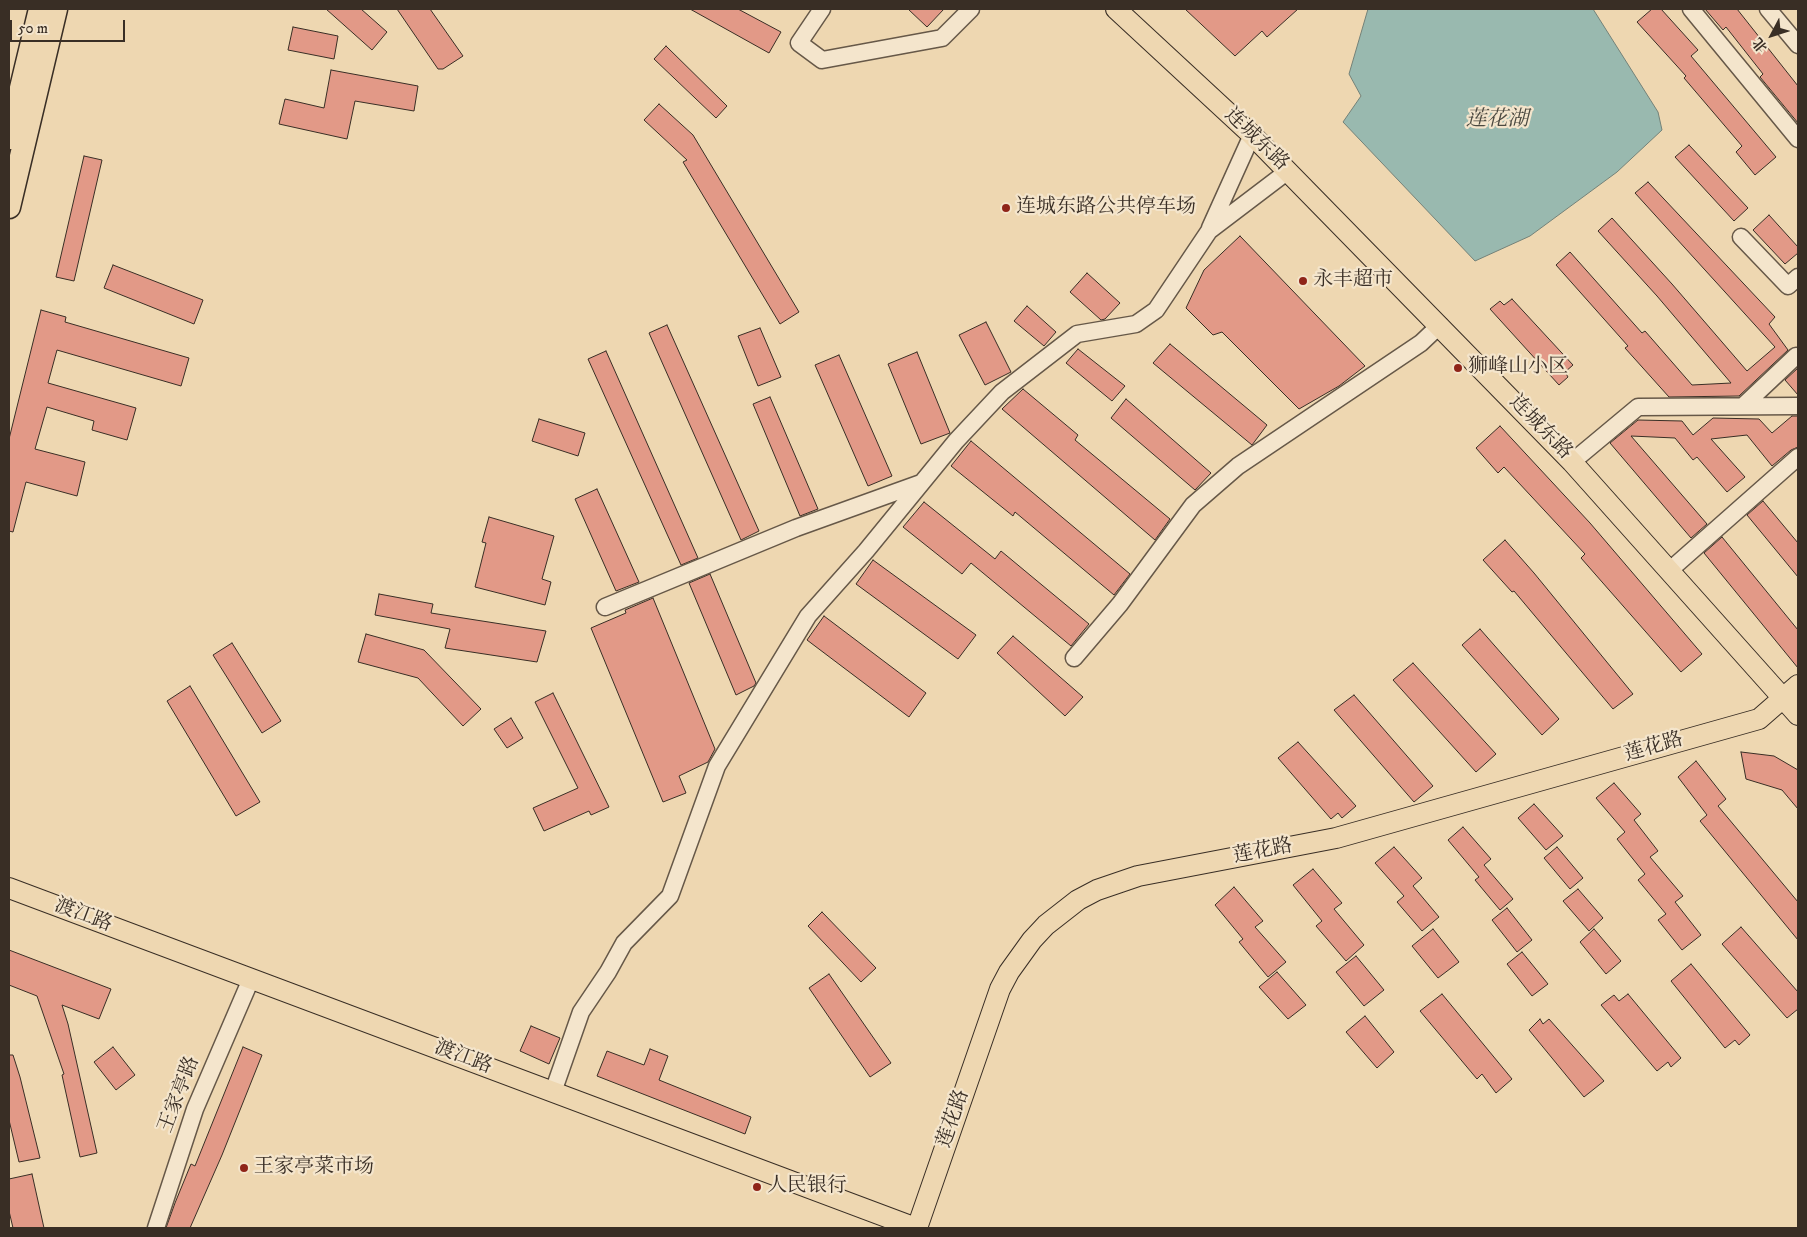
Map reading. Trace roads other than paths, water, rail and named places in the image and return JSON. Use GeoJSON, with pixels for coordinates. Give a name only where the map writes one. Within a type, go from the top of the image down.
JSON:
{"type":"FeatureCollection","features":[{"type":"Feature","properties":{"kind":"highway"},"geometry":{"type":"LineString","coordinates":[[9,138],[40,9]]}},
{"type":"Feature","properties":{"kind":"highway"},"geometry":{"type":"LineString","coordinates":[[9,207],[56,9]]}},
{"type":"Feature","properties":{"kind":"main road","name":"连城东路"},"geometry":{"type":"LineString","coordinates":[[1116,9],[1252,135],[1572,462],[1670,570],[1791,691],[1798,715]]}},
{"type":"Feature","properties":{"kind":"main road","name":"莲花路"},"geometry":{"type":"LineString","coordinates":[[916,1228],[1000,989],[1009,972],[1032,940],[1053,919],[1078,900],[1138,876],[1336,838],[1759,719],[1791,691]]}},
{"type":"Feature","properties":{"kind":"main road","name":"渡江路"},"geometry":{"type":"LineString","coordinates":[[9,888],[916,1228]]}},
{"type":"Feature","properties":{"kind":"lane"},"geometry":{"type":"LineString","coordinates":[[822,9],[799,42],[822,60],[942,38],[971,9]]}},
{"type":"Feature","properties":{"kind":"lane"},"geometry":{"type":"LineString","coordinates":[[1691,9],[1798,139]]}},
{"type":"Feature","properties":{"kind":"lane"},"geometry":{"type":"LineString","coordinates":[[1768,9],[1798,45]]}},
{"type":"Feature","properties":{"kind":"lane"},"geometry":{"type":"LineString","coordinates":[[553,1092],[581,1012],[608,972],[624,943],[670,896],[717,766],[794,636],[808,616],[866,551],[956,441],[1002,392],[1077,334],[1136,324],[1156,310],[1209,231],[1252,135]]}},
{"type":"Feature","properties":{"kind":"lane"},"geometry":{"type":"LineString","coordinates":[[1209,231],[1288,171]]}},
{"type":"Feature","properties":{"kind":"lane"},"geometry":{"type":"LineString","coordinates":[[1741,237],[1788,286],[1798,277]]}},
{"type":"Feature","properties":{"kind":"lane"},"geometry":{"type":"LineString","coordinates":[[1074,658],[1120,604],[1193,505],[1238,466],[1421,343],[1440,326]]}},
{"type":"Feature","properties":{"kind":"lane"},"geometry":{"type":"LineString","coordinates":[[1743,406],[1796,356]]}},
{"type":"Feature","properties":{"kind":"lane"},"geometry":{"type":"LineString","coordinates":[[1572,462],[1638,408],[1798,406]]}},
{"type":"Feature","properties":{"kind":"lane"},"geometry":{"type":"LineString","coordinates":[[1670,570],[1798,457]]}},
{"type":"Feature","properties":{"kind":"lane"},"geometry":{"type":"LineString","coordinates":[[605,607],[796,528],[922,483]]}},
{"type":"Feature","properties":{"kind":"lane","name":"王家亭路"},"geometry":{"type":"LineString","coordinates":[[156,1228],[195,1109],[251,979]]}},
{"type":"Feature","properties":{"kind":"water","name":"莲花湖"},"geometry":{"type":"Polygon","coordinates":[[[1368,9],[1593,9],[1658,112],[1662,130],[1617,172],[1530,236],[1475,261],[1343,122],[1361,96],[1349,74],[1368,9]]]}},
{"type":"Feature","properties":{"kind":"place","name":"连城东路公共停车场"},"geometry":{"type":"Point","coordinates":[1006,208]}},
{"type":"Feature","properties":{"kind":"place","name":"永丰超市"},"geometry":{"type":"Point","coordinates":[1303,281]}},
{"type":"Feature","properties":{"kind":"place","name":"狮峰山小区"},"geometry":{"type":"Point","coordinates":[1458,368]}},
{"type":"Feature","properties":{"kind":"place","name":"王家亭菜市场"},"geometry":{"type":"Point","coordinates":[244,1168]}},
{"type":"Feature","properties":{"kind":"place","name":"人民银行"},"geometry":{"type":"Point","coordinates":[757,1187]}}]}
